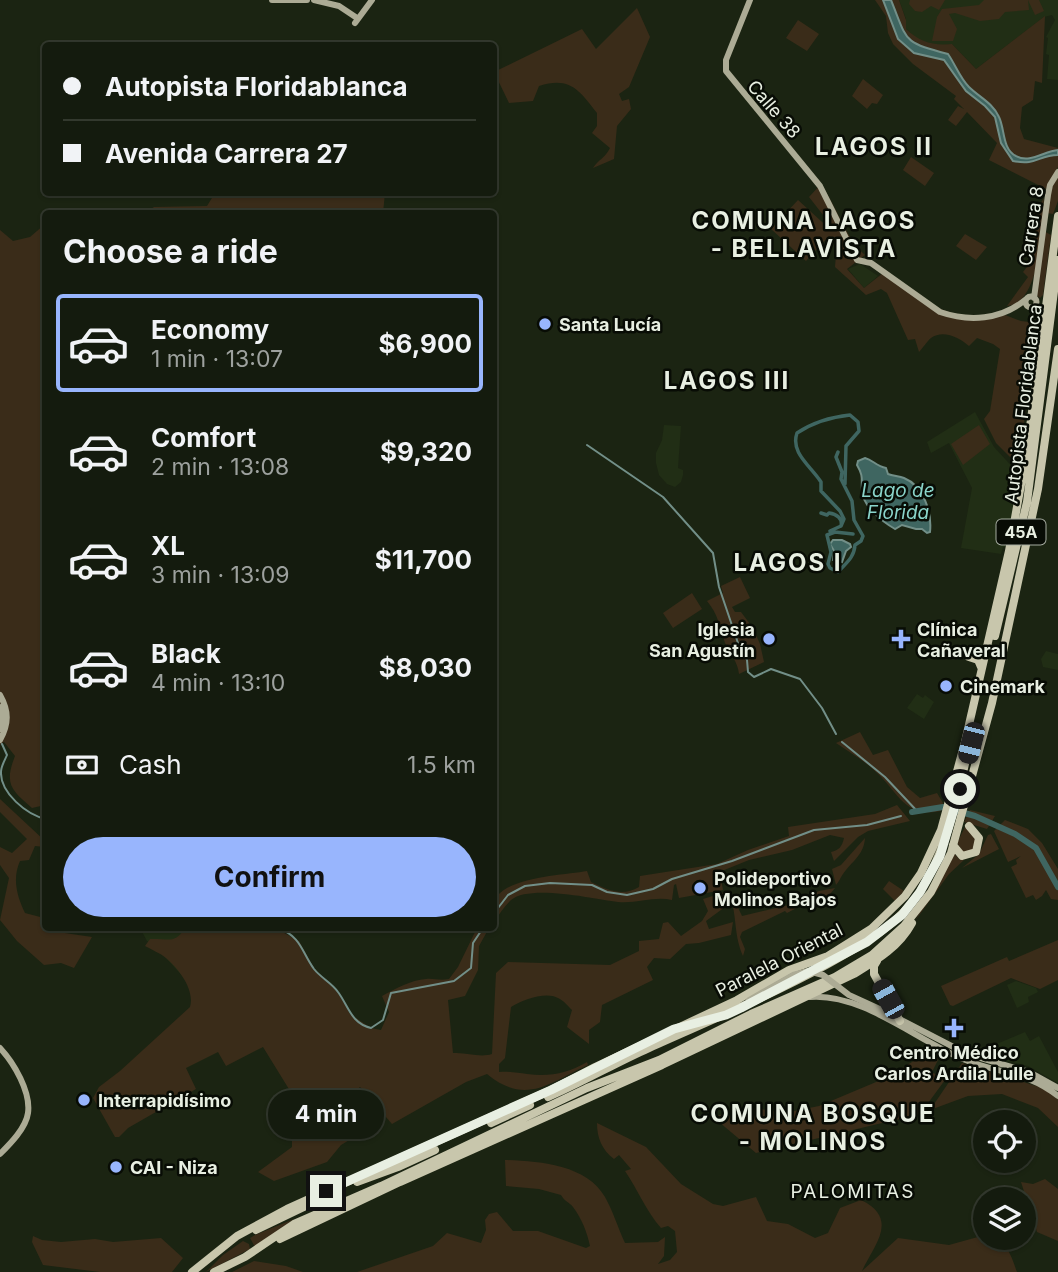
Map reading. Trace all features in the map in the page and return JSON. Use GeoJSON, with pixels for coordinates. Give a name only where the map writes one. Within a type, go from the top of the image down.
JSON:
{"type":"FeatureCollection","features":[{"type":"Feature","properties":{"kind":"highway"},"geometry":{"type":"LineString","coordinates":[[960,789],[981,671],[1019,506],[1058,216]]}},
{"type":"Feature","properties":{"kind":"highway","name":"Autopista Floridablanca"},"geometry":{"type":"LineString","coordinates":[[195,1271],[244,1236],[803,978],[888,928],[911,904],[935,865],[950,826],[1025,513],[1058,260]]}},
{"type":"Feature","properties":{"kind":"highway","name":"Autopista Floridablanca"},"geometry":{"type":"LineString","coordinates":[[960,789],[1008,637],[1038,489],[1058,349]]}},
{"type":"Feature","properties":{"kind":"highway"},"geometry":{"type":"LineString","coordinates":[[1051,398],[1053,414]]}},
{"type":"Feature","properties":{"kind":"highway"},"geometry":{"type":"LineString","coordinates":[[969,657],[978,660],[981,671]]}},
{"type":"Feature","properties":{"kind":"highway","name":"Autopista Floridablanca"},"geometry":{"type":"LineString","coordinates":[[214,1272],[245,1257],[294,1224],[587,1088],[659,1060],[860,963],[894,936],[922,904],[942,873],[953,845],[950,826]]}},
{"type":"Feature","properties":{"kind":"highway","name":"Paralela Oriental"},"geometry":{"type":"LineString","coordinates":[[684,1025],[789,970],[835,952],[871,929],[894,909],[921,873],[950,826]]}},
{"type":"Feature","properties":{"kind":"highway"},"geometry":{"type":"LineString","coordinates":[[953,845],[962,856],[975,852],[979,838],[970,826]]}},
{"type":"Feature","properties":{"kind":"highway"},"geometry":{"type":"LineString","coordinates":[[900,1021],[874,971],[876,962],[906,934],[922,904]]}},
{"type":"Feature","properties":{"kind":"highway"},"geometry":{"type":"LineString","coordinates":[[856,948],[894,909]]}},
{"type":"Feature","properties":{"kind":"highway"},"geometry":{"type":"LineString","coordinates":[[226,1272],[287,1235],[854,974],[883,956]]}},
{"type":"Feature","properties":{"kind":"highway"},"geometry":{"type":"LineString","coordinates":[[733,1030],[751,1014]]}},
{"type":"Feature","properties":{"kind":"highway"},"geometry":{"type":"LineString","coordinates":[[195,1271],[224,1245],[251,1228],[326,1191],[551,1090],[684,1025],[726,1015]]}},
{"type":"Feature","properties":{"kind":"highway"},"geometry":{"type":"LineString","coordinates":[[547,1108],[579,1101]]}},
{"type":"Feature","properties":{"kind":"highway"},"geometry":{"type":"LineString","coordinates":[[316,1202],[326,1191]]}},
{"type":"Feature","properties":{"kind":"highway"},"geometry":{"type":"LineString","coordinates":[[294,1224],[331,1215]]}},
{"type":"Feature","properties":{"kind":"main road"},"geometry":{"type":"LineString","coordinates":[[272,0],[307,0]]}},
{"type":"Feature","properties":{"kind":"main road"},"geometry":{"type":"LineString","coordinates":[[314,0],[339,6],[354,19],[372,0]]}},
{"type":"Feature","properties":{"kind":"main road","name":"Calle 38"},"geometry":{"type":"LineString","coordinates":[[750,0],[725,68],[729,77],[820,186],[857,260],[870,263],[940,312],[949,315],[978,318],[1031,302]]}},
{"type":"Feature","properties":{"kind":"main road","name":"Carrera 8"},"geometry":{"type":"LineString","coordinates":[[1031,302],[1046,190],[1058,172]]}},
{"type":"Feature","properties":{"kind":"main road"},"geometry":{"type":"LineString","coordinates":[[1031,302],[1044,298],[1048,293]]}},
{"type":"Feature","properties":{"kind":"main road"},"geometry":{"type":"LineString","coordinates":[[1031,302],[1042,311],[1044,317]]}},
{"type":"Feature","properties":{"kind":"main road"},"geometry":{"type":"LineString","coordinates":[[0,695],[7,709],[7,717],[6,729],[0,740]]}},
{"type":"Feature","properties":{"kind":"main road"},"geometry":{"type":"LineString","coordinates":[[0,707],[0,729]]}},
{"type":"Feature","properties":{"kind":"main road"},"geometry":{"type":"LineString","coordinates":[[706,1014],[749,1000],[793,975],[808,971],[823,975],[849,995],[967,1054],[1029,1072],[1058,1088]]}},
{"type":"Feature","properties":{"kind":"main road"},"geometry":{"type":"LineString","coordinates":[[804,997],[828,996],[850,1002],[959,1058],[1029,1077],[1058,1096]]}},
{"type":"Feature","properties":{"kind":"main road"},"geometry":{"type":"LineString","coordinates":[[0,1048],[12,1063],[22,1085],[28,1115],[20,1130],[0,1154]]}},
{"type":"Feature","properties":{"kind":"shaded area"},"geometry":{"type":"Polygon","coordinates":[[[875,0],[899,0],[906,20],[906,29],[927,42],[952,44],[976,69],[1045,16],[1042,83],[1035,81],[1033,100],[1022,107],[1020,128],[1024,139],[1058,148],[1058,167],[1046,189],[989,160],[997,143],[967,112],[956,126],[948,120],[958,106],[964,109],[954,99],[956,96],[913,64],[893,44],[888,33],[886,16],[875,0]]]}},
{"type":"Feature","properties":{"kind":"shaded area"},"geometry":{"type":"Polygon","coordinates":[[[899,0],[1058,0],[1058,80],[1047,79],[1049,55],[1046,54],[1046,37],[1055,20],[1052,15],[1044,17],[976,69],[952,44],[936,46],[917,39],[906,29],[906,19],[899,0]]]}},
{"type":"Feature","properties":{"kind":"shaded area"},"geometry":{"type":"Polygon","coordinates":[[[910,0],[945,0],[939,10],[931,6],[922,12],[915,11],[909,4],[910,0]]]}},
{"type":"Feature","properties":{"kind":"shaded area"},"geometry":{"type":"Polygon","coordinates":[[[984,0],[1028,0],[1029,10],[1005,12],[999,19],[980,21],[955,13],[949,14],[957,29],[953,41],[932,41],[937,17],[942,9],[979,5],[984,0]]]}},
{"type":"Feature","properties":{"kind":"shaded area"},"geometry":{"type":"Polygon","coordinates":[[[1028,0],[1039,0],[1044,11],[1035,15],[1028,0]]]}},
{"type":"Feature","properties":{"kind":"shaded area"},"geometry":{"type":"Polygon","coordinates":[[[637,8],[650,37],[629,87],[619,94],[622,101],[629,99],[631,109],[617,126],[614,159],[593,168],[610,148],[592,133],[597,126],[597,113],[585,98],[566,84],[550,83],[539,86],[533,101],[509,103],[497,78],[497,71],[582,29],[596,49],[637,8]]]}},
{"type":"Feature","properties":{"kind":"shaded area"},"geometry":{"type":"Polygon","coordinates":[[[798,20],[819,34],[807,51],[786,38],[798,20]]]}},
{"type":"Feature","properties":{"kind":"shaded area"},"geometry":{"type":"Polygon","coordinates":[[[863,79],[883,95],[877,104],[872,103],[867,109],[852,96],[863,79]]]}},
{"type":"Feature","properties":{"kind":"shaded area"},"geometry":{"type":"Polygon","coordinates":[[[911,157],[934,173],[925,186],[903,170],[911,157]]]}},
{"type":"Feature","properties":{"kind":"shaded area"},"geometry":{"type":"Polygon","coordinates":[[[1058,175],[1058,201],[1053,214],[1047,213],[1052,184],[1058,175]]]}},
{"type":"Feature","properties":{"kind":"shaded area"},"geometry":{"type":"Polygon","coordinates":[[[821,184],[852,240],[865,255],[847,269],[864,288],[883,273],[937,308],[968,318],[1005,315],[1038,323],[1019,459],[1015,462],[996,443],[984,419],[990,411],[1000,349],[977,338],[969,346],[956,338],[941,334],[931,338],[919,352],[915,339],[908,340],[887,293],[881,289],[866,295],[835,267],[837,242],[829,236],[806,261],[771,229],[798,200],[832,231],[834,229],[809,197],[821,184]]]}},
{"type":"Feature","properties":{"kind":"shaded area"},"geometry":{"type":"Polygon","coordinates":[[[213,196],[385,196],[383,210],[149,210],[154,207],[207,206],[213,196]]]}},
{"type":"Feature","properties":{"kind":"shaded area"},"geometry":{"type":"Polygon","coordinates":[[[1044,198],[1038,261],[1033,278],[1027,292],[1018,302],[1007,306],[1028,277],[1023,272],[1033,259],[1026,253],[1035,239],[1031,235],[1040,220],[1033,215],[1044,198]]]}},
{"type":"Feature","properties":{"kind":"shaded area"},"geometry":{"type":"Polygon","coordinates":[[[42,227],[42,806],[32,808],[11,786],[10,773],[15,756],[4,742],[0,745],[0,230],[13,241],[30,237],[42,227]]]}},
{"type":"Feature","properties":{"kind":"shaded area"},"geometry":{"type":"Polygon","coordinates":[[[1044,231],[1051,235],[1043,295],[1040,298],[1036,295],[1044,231]]]}},
{"type":"Feature","properties":{"kind":"shaded area"},"geometry":{"type":"Polygon","coordinates":[[[965,234],[987,247],[976,260],[956,246],[965,234]]]}},
{"type":"Feature","properties":{"kind":"shaded area"},"geometry":{"type":"Polygon","coordinates":[[[860,264],[878,276],[864,288],[848,269],[860,264]]]}},
{"type":"Feature","properties":{"kind":"shaded area"},"geometry":{"type":"Polygon","coordinates":[[[975,412],[994,447],[1018,473],[1018,499],[1001,554],[961,548],[972,488],[949,443],[931,453],[927,442],[975,412]]]}},
{"type":"Feature","properties":{"kind":"shaded area"},"geometry":{"type":"Polygon","coordinates":[[[664,425],[681,426],[678,468],[683,470],[683,475],[681,482],[675,487],[667,484],[659,475],[656,463],[664,425]]]}},
{"type":"Feature","properties":{"kind":"shaded area"},"geometry":{"type":"Polygon","coordinates":[[[979,425],[990,444],[963,465],[951,444],[979,425]]]}},
{"type":"Feature","properties":{"kind":"shaded area"},"geometry":{"type":"Polygon","coordinates":[[[740,577],[750,598],[732,607],[735,612],[741,612],[753,628],[764,662],[739,674],[716,616],[707,601],[723,593],[721,586],[740,577]]]}},
{"type":"Feature","properties":{"kind":"shaded area"},"geometry":{"type":"Polygon","coordinates":[[[692,593],[702,609],[673,628],[663,613],[692,593]]]}},
{"type":"Feature","properties":{"kind":"shaded area"},"geometry":{"type":"Polygon","coordinates":[[[1046,651],[1058,654],[1058,670],[1043,667],[1041,659],[1046,651]]]}},
{"type":"Feature","properties":{"kind":"shaded area"},"geometry":{"type":"Polygon","coordinates":[[[917,694],[923,698],[925,695],[934,702],[924,719],[907,708],[917,694]]]}},
{"type":"Feature","properties":{"kind":"shaded area"},"geometry":{"type":"Polygon","coordinates":[[[860,732],[873,755],[888,750],[907,787],[920,798],[937,793],[943,803],[941,811],[918,811],[910,807],[872,768],[836,743],[860,732]]]}},
{"type":"Feature","properties":{"kind":"shaded area"},"geometry":{"type":"Polygon","coordinates":[[[0,799],[42,838],[42,847],[35,846],[29,860],[20,861],[16,874],[16,887],[25,913],[42,917],[42,931],[92,937],[74,968],[61,963],[44,965],[17,941],[0,920],[9,878],[0,865],[0,847],[12,853],[27,839],[0,812],[0,799]]]}},
{"type":"Feature","properties":{"kind":"shaded area"},"geometry":{"type":"Polygon","coordinates":[[[897,805],[910,821],[868,831],[858,837],[834,861],[831,852],[840,848],[844,838],[830,835],[792,850],[749,860],[712,875],[720,874],[723,890],[679,898],[676,884],[672,900],[625,902],[532,893],[511,900],[497,918],[497,897],[510,886],[523,882],[587,871],[591,882],[609,890],[627,892],[639,887],[640,876],[717,864],[789,836],[788,827],[875,814],[897,805]]]}},
{"type":"Feature","properties":{"kind":"shaded area"},"geometry":{"type":"Polygon","coordinates":[[[970,810],[995,816],[987,829],[964,822],[970,810]]]}},
{"type":"Feature","properties":{"kind":"shaded area"},"geometry":{"type":"Polygon","coordinates":[[[1005,820],[1028,829],[1042,843],[1058,869],[1058,900],[1051,899],[1046,890],[1036,900],[1033,895],[1026,898],[1011,867],[1017,864],[1016,860],[1021,856],[1008,862],[994,831],[1005,820]]]}},
{"type":"Feature","properties":{"kind":"shaded area"},"geometry":{"type":"Polygon","coordinates":[[[965,827],[976,834],[977,847],[965,855],[957,843],[965,827]]]}},
{"type":"Feature","properties":{"kind":"shaded area"},"geometry":{"type":"Polygon","coordinates":[[[991,834],[999,849],[962,868],[979,854],[991,834]]]}},
{"type":"Feature","properties":{"kind":"shaded area"},"geometry":{"type":"Polygon","coordinates":[[[865,838],[860,853],[836,885],[832,869],[841,865],[865,838]]]}},
{"type":"Feature","properties":{"kind":"shaded area"},"geometry":{"type":"Polygon","coordinates":[[[953,852],[959,859],[964,860],[949,874],[915,921],[953,852]]]}},
{"type":"Feature","properties":{"kind":"shaded area"},"geometry":{"type":"Polygon","coordinates":[[[889,881],[904,891],[895,901],[883,889],[889,881]]]}},
{"type":"Feature","properties":{"kind":"shaded area"},"geometry":{"type":"Polygon","coordinates":[[[835,888],[826,899],[822,895],[742,932],[740,937],[745,949],[743,956],[731,898],[742,916],[789,905],[819,891],[835,888]]]}},
{"type":"Feature","properties":{"kind":"shaded area"},"geometry":{"type":"Polygon","coordinates":[[[726,892],[729,904],[706,921],[709,929],[733,922],[731,935],[686,944],[670,959],[654,958],[647,967],[653,980],[602,1005],[600,1022],[589,1030],[589,1044],[567,1027],[572,1010],[558,998],[541,996],[511,1007],[505,1058],[499,1064],[499,1072],[551,1074],[573,1069],[587,1062],[588,1065],[549,1084],[526,1090],[501,1084],[487,1074],[466,1082],[392,1124],[360,1087],[348,1098],[363,1126],[356,1136],[341,1145],[327,1162],[274,1181],[258,1172],[292,1147],[292,1141],[278,1123],[300,1107],[263,1047],[226,1066],[218,1052],[186,1068],[196,1089],[128,1128],[119,1137],[115,1137],[93,1098],[99,1087],[190,1007],[190,994],[185,980],[166,958],[145,946],[150,939],[174,939],[183,931],[281,931],[299,941],[315,970],[338,992],[350,1014],[371,1028],[381,1030],[389,1012],[382,996],[415,981],[449,979],[476,931],[487,931],[479,946],[478,970],[465,996],[448,1000],[453,1053],[487,1055],[492,1054],[496,973],[508,962],[610,965],[639,951],[639,941],[659,939],[663,923],[668,922],[681,936],[702,921],[708,911],[703,899],[726,892]]]}},
{"type":"Feature","properties":{"kind":"shaded area"},"geometry":{"type":"Polygon","coordinates":[[[142,931],[208,931],[196,991],[157,948],[147,941],[142,931]]]}},
{"type":"Feature","properties":{"kind":"shaded area"},"geometry":{"type":"Polygon","coordinates":[[[1058,940],[1058,980],[1040,989],[1011,978],[953,1006],[950,1005],[941,986],[1007,957],[1009,961],[1058,940]]]}},
{"type":"Feature","properties":{"kind":"shaded area"},"geometry":{"type":"Polygon","coordinates":[[[1016,981],[1036,988],[1038,992],[1028,997],[1029,1002],[1017,1008],[1007,985],[1016,981]]]}},
{"type":"Feature","properties":{"kind":"shaded area"},"geometry":{"type":"Polygon","coordinates":[[[1025,1032],[1030,1041],[1039,1036],[1058,1072],[1058,1083],[1028,1066],[975,1053],[1025,1032]]]}},
{"type":"Feature","properties":{"kind":"shaded area"},"geometry":{"type":"Polygon","coordinates":[[[936,1047],[943,1050],[932,1072],[945,1080],[920,1114],[756,1153],[713,1117],[749,1107],[784,1113],[819,1106],[888,1077],[936,1047]]]}},
{"type":"Feature","properties":{"kind":"shaded area"},"geometry":{"type":"Polygon","coordinates":[[[962,1063],[1046,1089],[1058,1098],[1058,1127],[1038,1108],[1002,1094],[968,1096],[930,1110],[962,1063]]]}},
{"type":"Feature","properties":{"kind":"shaded area"},"geometry":{"type":"Polygon","coordinates":[[[597,1123],[646,1147],[681,1184],[713,1204],[723,1206],[756,1197],[767,1221],[788,1224],[815,1238],[828,1233],[840,1208],[861,1200],[873,1207],[882,1224],[881,1233],[862,1271],[898,1238],[949,1245],[973,1238],[973,1250],[1008,1250],[1017,1272],[357,1272],[433,1246],[447,1233],[481,1243],[486,1230],[485,1220],[489,1214],[497,1212],[513,1231],[538,1231],[586,1248],[590,1246],[579,1216],[561,1195],[539,1189],[506,1186],[505,1160],[561,1167],[587,1178],[605,1197],[625,1243],[658,1242],[665,1237],[664,1256],[658,1264],[670,1260],[677,1252],[675,1231],[668,1226],[661,1228],[625,1171],[631,1169],[619,1155],[614,1159],[603,1148],[597,1123]]]}},
{"type":"Feature","properties":{"kind":"shaded area"},"geometry":{"type":"Polygon","coordinates":[[[1045,1179],[1058,1189],[1058,1241],[1037,1232],[1036,1187],[1023,1187],[1021,1182],[1033,1184],[1045,1179]]]}},
{"type":"Feature","properties":{"kind":"shaded area"},"geometry":{"type":"Polygon","coordinates":[[[294,1219],[255,1247],[250,1238],[294,1219]]]}},
{"type":"Feature","properties":{"kind":"shaded area"},"geometry":{"type":"Polygon","coordinates":[[[33,1236],[61,1242],[161,1238],[183,1258],[172,1272],[100,1272],[43,1265],[32,1242],[33,1236]]]}},
{"type":"Feature","properties":{"kind":"shaded area"},"geometry":{"type":"Polygon","coordinates":[[[243,1241],[249,1244],[250,1249],[206,1272],[223,1255],[243,1241]]]}},
{"type":"Feature","properties":{"kind":"shaded area"},"geometry":{"type":"Polygon","coordinates":[[[254,1261],[286,1266],[303,1272],[232,1272],[254,1261]]]}},
{"type":"Feature","properties":{"kind":"water"},"geometry":{"type":"Polygon","coordinates":[[[883,0],[891,0],[904,32],[914,43],[948,54],[966,83],[990,104],[1001,122],[1011,153],[1026,159],[1058,150],[1058,155],[1027,162],[1013,161],[1001,143],[995,117],[966,91],[944,60],[914,53],[898,39],[883,0]]]}},
{"type":"Feature","properties":{"kind":"water","name":"Lago de Florida"},"geometry":{"type":"Polygon","coordinates":[[[865,458],[886,468],[888,474],[904,478],[917,487],[928,509],[930,532],[902,525],[895,529],[870,508],[863,497],[857,465],[858,461],[865,458]]]}},
{"type":"Feature","properties":{"kind":"water"},"geometry":{"type":"Polygon","coordinates":[[[833,540],[850,544],[851,547],[846,551],[842,562],[833,560],[834,551],[830,544],[833,540]]]}},
{"type":"Feature","properties":{"kind":"waterway"},"geometry":{"type":"LineString","coordinates":[[841,526],[844,519],[840,511],[821,491],[821,482],[796,447],[797,433],[815,423],[843,416],[850,415],[858,422],[859,431],[846,446],[845,484]]}},
{"type":"Feature","properties":{"kind":"waterway"},"geometry":{"type":"LineString","coordinates":[[587,445],[663,497],[713,553],[719,587],[740,649],[747,660],[748,672],[754,677],[771,669],[800,679],[822,708],[836,734]]}},
{"type":"Feature","properties":{"kind":"waterway"},"geometry":{"type":"LineString","coordinates":[[838,452],[836,457],[842,472],[841,479],[852,501],[854,520],[863,536],[855,545],[851,557],[838,572],[830,568],[828,564],[831,552],[827,535],[835,532],[853,534]]}},
{"type":"Feature","properties":{"kind":"waterway"},"geometry":{"type":"LineString","coordinates":[[821,513],[836,515],[840,519],[841,526],[830,531]]}},
{"type":"Feature","properties":{"kind":"waterway"},"geometry":{"type":"LineString","coordinates":[[842,742],[885,777],[917,811]]}},
{"type":"Feature","properties":{"kind":"waterway"},"geometry":{"type":"LineString","coordinates":[[2,744],[7,755],[1,772],[5,788],[23,808],[42,818]]}},
{"type":"Feature","properties":{"kind":"waterway"},"geometry":{"type":"LineString","coordinates":[[912,812],[943,807],[975,816],[1015,834],[1036,848],[1058,887]]}},
{"type":"Feature","properties":{"kind":"waterway"},"geometry":{"type":"LineString","coordinates":[[498,908],[508,895],[525,886],[550,883],[592,885],[607,892],[627,895],[653,889],[672,879],[732,861],[814,830],[867,825],[901,816]]}},
{"type":"Feature","properties":{"kind":"waterway"},"geometry":{"type":"LineString","coordinates":[[285,931],[297,941],[314,969],[336,989],[355,1018],[371,1028],[383,1020],[391,993],[454,981],[471,968],[473,943],[481,931]]}},
{"type":"Feature","properties":{"kind":"place","name":"Santa Lucía"},"geometry":{"type":"Point","coordinates":[545,324]}},
{"type":"Feature","properties":{"kind":"place","name":"Iglesia San Agustín"},"geometry":{"type":"Point","coordinates":[769,639]}},
{"type":"Feature","properties":{"kind":"place","name":"Clínica Cañaveral"},"geometry":{"type":"Point","coordinates":[901,639]}},
{"type":"Feature","properties":{"kind":"place","name":"Cinemark"},"geometry":{"type":"Point","coordinates":[946,686]}},
{"type":"Feature","properties":{"kind":"place","name":"Polideportivo Molinos Bajos"},"geometry":{"type":"Point","coordinates":[700,888]}},
{"type":"Feature","properties":{"kind":"place","name":"Centro Médico Carlos Ardila Lulle"},"geometry":{"type":"Point","coordinates":[954,1028]}},
{"type":"Feature","properties":{"kind":"place","name":"Interrapidísimo"},"geometry":{"type":"Point","coordinates":[84,1100]}},
{"type":"Feature","properties":{"kind":"place","name":"CAI - Niza"},"geometry":{"type":"Point","coordinates":[116,1167]}},
{"type":"Feature","properties":{"kind":"district","name":"LAGOS II"},"geometry":{"type":"Point","coordinates":[874,146]}},
{"type":"Feature","properties":{"kind":"district","name":"COMUNA LAGOS - BELLAVISTA"},"geometry":{"type":"Point","coordinates":[804,234]}},
{"type":"Feature","properties":{"kind":"district","name":"LAGOS III"},"geometry":{"type":"Point","coordinates":[727,380]}},
{"type":"Feature","properties":{"kind":"district","name":"LAGOS I"},"geometry":{"type":"Point","coordinates":[788,562]}},
{"type":"Feature","properties":{"kind":"district","name":"COMUNA BOSQUE - MOLINOS"},"geometry":{"type":"Point","coordinates":[813,1127]}},
{"type":"Feature","properties":{"kind":"district","name":"PALOMITAS"},"geometry":{"type":"Point","coordinates":[853,1191]}},
{"type":"Feature","properties":{"kind":"route"},"geometry":{"type":"LineString","coordinates":[[326,1191],[395,1159],[431,1146],[674,1029],[726,1015],[803,978],[867,942],[902,915],[931,874],[946,840],[960,789]]}}]}
